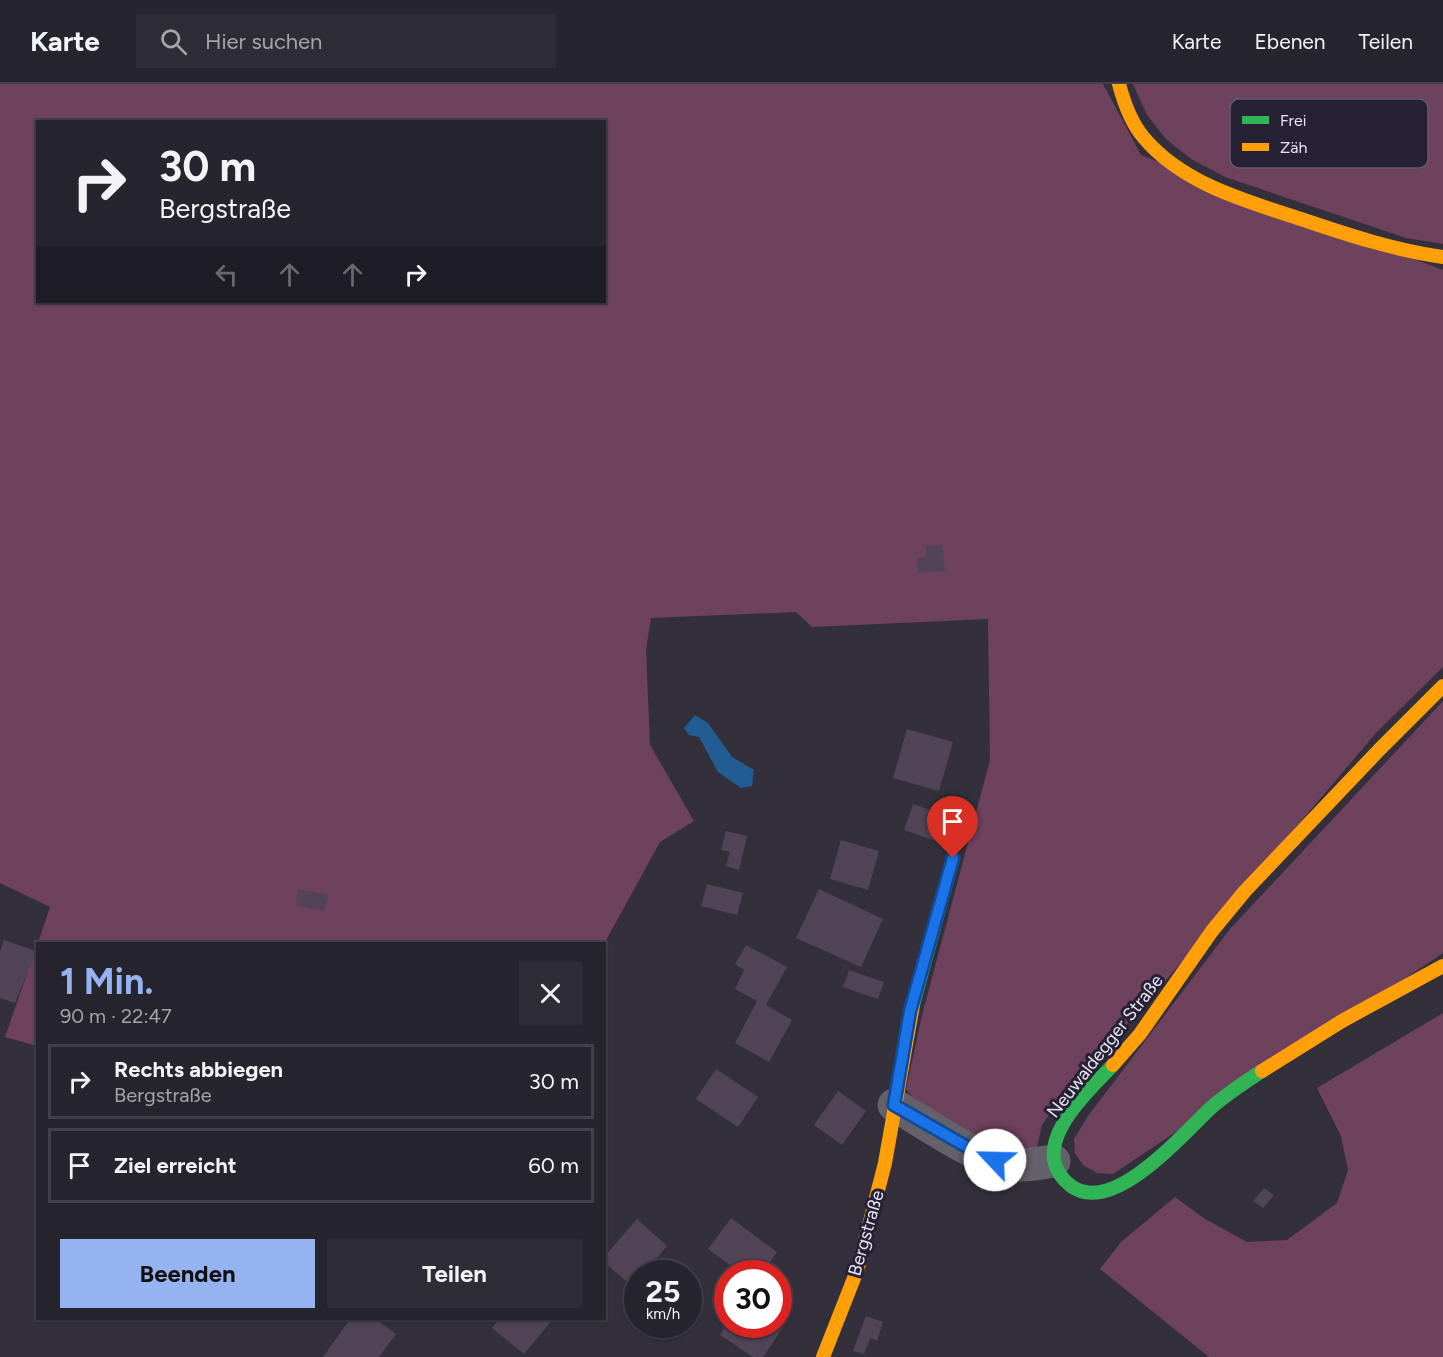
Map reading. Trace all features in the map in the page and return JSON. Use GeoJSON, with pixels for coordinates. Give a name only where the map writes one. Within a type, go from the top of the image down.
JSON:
{"type":"FeatureCollection","features":[{"type":"Feature","properties":{"kind":"main road"},"geometry":{"type":"LineString","coordinates":[[1119,84],[1128,111],[1145,139],[1184,172],[1258,205],[1366,241],[1443,257]]}},
{"type":"Feature","properties":{"kind":"main road","name":"Neuwaldegger Straße"},"geometry":{"type":"LineString","coordinates":[[1054,1161],[1053,1148],[1066,1120],[1127,1050],[1166,1000],[1221,920],[1372,756],[1443,686]]}},
{"type":"Feature","properties":{"kind":"main road","name":"Bergstraße"},"geometry":{"type":"LineString","coordinates":[[823,1357],[858,1268],[885,1163],[910,1011],[953,858]]}},
{"type":"Feature","properties":{"kind":"main road"},"geometry":{"type":"LineString","coordinates":[[1054,1161],[1058,1173],[1066,1182],[1090,1195],[1103,1193],[1119,1186],[1139,1173],[1212,1107],[1245,1083],[1323,1032],[1443,966]]}},
{"type":"Feature","properties":{"kind":"street"},"geometry":{"type":"LineString","coordinates":[[894,1105],[981,1155],[1009,1165],[1054,1161]]}},
{"type":"Feature","properties":{"kind":"shaded area"},"geometry":{"type":"Polygon","coordinates":[[[0,84],[1103,84],[1141,155],[1443,270],[1443,667],[1376,733],[1155,993],[1060,1099],[1042,1125],[1037,1147],[1016,1154],[994,1151],[916,1102],[906,1089],[922,1015],[990,760],[988,619],[812,627],[796,612],[651,618],[646,650],[650,745],[694,821],[660,842],[605,942],[38,942],[50,907],[0,883],[0,84]]]}},
{"type":"Feature","properties":{"kind":"shaded area"},"geometry":{"type":"Polygon","coordinates":[[[1133,84],[1443,84],[1443,244],[1406,238],[1225,177],[1191,159],[1166,139],[1147,115],[1133,84]]]}},
{"type":"Feature","properties":{"kind":"shaded area"},"geometry":{"type":"Polygon","coordinates":[[[1443,701],[1443,953],[1113,1174],[1097,1173],[1083,1165],[1075,1153],[1074,1139],[1088,1116],[1230,929],[1443,701]]]}},
{"type":"Feature","properties":{"kind":"shaded area"},"geometry":{"type":"Polygon","coordinates":[[[36,948],[36,1046],[5,1037],[36,948]]]}},
{"type":"Feature","properties":{"kind":"shaded area"},"geometry":{"type":"Polygon","coordinates":[[[1443,1013],[1443,1357],[1209,1357],[1100,1269],[1121,1242],[1175,1197],[1205,1219],[1247,1242],[1287,1240],[1337,1203],[1348,1170],[1341,1136],[1317,1088],[1443,1013]]]}},
{"type":"Feature","properties":{"kind":"water"},"geometry":{"type":"Polygon","coordinates":[[[695,715],[708,723],[732,757],[754,770],[752,786],[741,788],[718,772],[699,737],[689,735],[684,728],[695,715]]]}},
{"type":"Feature","properties":{"kind":"building"},"geometry":{"type":"Polygon","coordinates":[[[942,545],[945,571],[918,573],[917,558],[926,557],[926,546],[942,545]]]}},
{"type":"Feature","properties":{"kind":"building"},"geometry":{"type":"Polygon","coordinates":[[[907,729],[953,742],[939,791],[893,778],[907,729]]]}},
{"type":"Feature","properties":{"kind":"building"},"geometry":{"type":"Polygon","coordinates":[[[913,804],[948,816],[939,842],[904,830],[913,804]]]}},
{"type":"Feature","properties":{"kind":"building"},"geometry":{"type":"Polygon","coordinates":[[[726,831],[747,836],[739,870],[726,866],[730,852],[721,850],[726,831]]]}},
{"type":"Feature","properties":{"kind":"building"},"geometry":{"type":"Polygon","coordinates":[[[841,840],[879,851],[868,890],[830,879],[841,840]]]}},
{"type":"Feature","properties":{"kind":"building"},"geometry":{"type":"Polygon","coordinates":[[[707,884],[743,893],[737,915],[701,906],[707,884]]]}},
{"type":"Feature","properties":{"kind":"building"},"geometry":{"type":"Polygon","coordinates":[[[298,889],[328,895],[324,911],[296,905],[298,889]]]}},
{"type":"Feature","properties":{"kind":"building"},"geometry":{"type":"Polygon","coordinates":[[[819,889],[883,919],[861,967],[796,938],[819,889]]]}},
{"type":"Feature","properties":{"kind":"building"},"geometry":{"type":"Polygon","coordinates":[[[4,940],[36,951],[15,1003],[0,998],[0,952],[4,940]]]}},
{"type":"Feature","properties":{"kind":"building"},"geometry":{"type":"Polygon","coordinates":[[[746,945],[787,967],[766,1005],[792,1020],[769,1062],[735,1043],[757,1001],[735,989],[744,970],[735,964],[746,945]]]}},
{"type":"Feature","properties":{"kind":"building"},"geometry":{"type":"Polygon","coordinates":[[[849,970],[884,982],[878,999],[843,987],[849,970]]]}},
{"type":"Feature","properties":{"kind":"building"},"geometry":{"type":"Polygon","coordinates":[[[716,1069],[758,1097],[738,1127],[696,1099],[716,1069]]]}},
{"type":"Feature","properties":{"kind":"building"},"geometry":{"type":"Polygon","coordinates":[[[838,1091],[866,1111],[842,1145],[814,1125],[838,1091]]]}},
{"type":"Feature","properties":{"kind":"building"},"geometry":{"type":"Polygon","coordinates":[[[1264,1188],[1274,1195],[1263,1208],[1253,1201],[1264,1188]]]}},
{"type":"Feature","properties":{"kind":"building"},"geometry":{"type":"Polygon","coordinates":[[[731,1218],[777,1252],[771,1260],[723,1260],[708,1249],[731,1218]]]}},
{"type":"Feature","properties":{"kind":"building"},"geometry":{"type":"Polygon","coordinates":[[[637,1219],[667,1246],[655,1260],[624,1260],[624,1279],[606,1264],[606,1255],[637,1219]]]}},
{"type":"Feature","properties":{"kind":"building"},"geometry":{"type":"Polygon","coordinates":[[[866,1316],[883,1322],[877,1341],[870,1338],[864,1354],[853,1351],[866,1316]]]}},
{"type":"Feature","properties":{"kind":"building"},"geometry":{"type":"Polygon","coordinates":[[[350,1320],[377,1320],[396,1334],[379,1357],[323,1357],[350,1320]]]}},
{"type":"Feature","properties":{"kind":"building"},"geometry":{"type":"Polygon","coordinates":[[[498,1320],[552,1320],[524,1354],[492,1328],[498,1320]]]}},
{"type":"Feature","properties":{"kind":"building"},"geometry":{"type":"Polygon","coordinates":[[[724,1338],[776,1338],[763,1357],[753,1357],[724,1338]]]}},
{"type":"Feature","properties":{"kind":"traffic: fast"},"geometry":{"type":"LineString","coordinates":[[913,1005],[953,858]]}},
{"type":"Feature","properties":{"kind":"traffic: fast"},"geometry":{"type":"LineString","coordinates":[[1113,1065],[1074,1108],[1058,1134],[1054,1147],[1055,1164],[1062,1177],[1071,1186],[1088,1193],[1107,1190],[1127,1181],[1147,1167],[1167,1151],[1213,1106],[1262,1071]]}},
{"type":"Feature","properties":{"kind":"traffic: slow"},"geometry":{"type":"LineString","coordinates":[[1119,84],[1128,112],[1144,138],[1177,168],[1196,179],[1237,198],[1336,231],[1389,246],[1443,257]]}},
{"type":"Feature","properties":{"kind":"traffic: slow"},"geometry":{"type":"LineString","coordinates":[[1113,1065],[1140,1034],[1212,931],[1245,891],[1443,686]]}},
{"type":"Feature","properties":{"kind":"traffic: slow"},"geometry":{"type":"LineString","coordinates":[[1262,1071],[1342,1021],[1443,966]]}},
{"type":"Feature","properties":{"kind":"traffic: slow"},"geometry":{"type":"LineString","coordinates":[[823,1357],[858,1268],[885,1163],[913,1005]]}},
{"type":"Feature","properties":{"kind":"route"},"geometry":{"type":"LineString","coordinates":[[953,858],[910,1011],[894,1105],[981,1155],[995,1160]]}}]}
